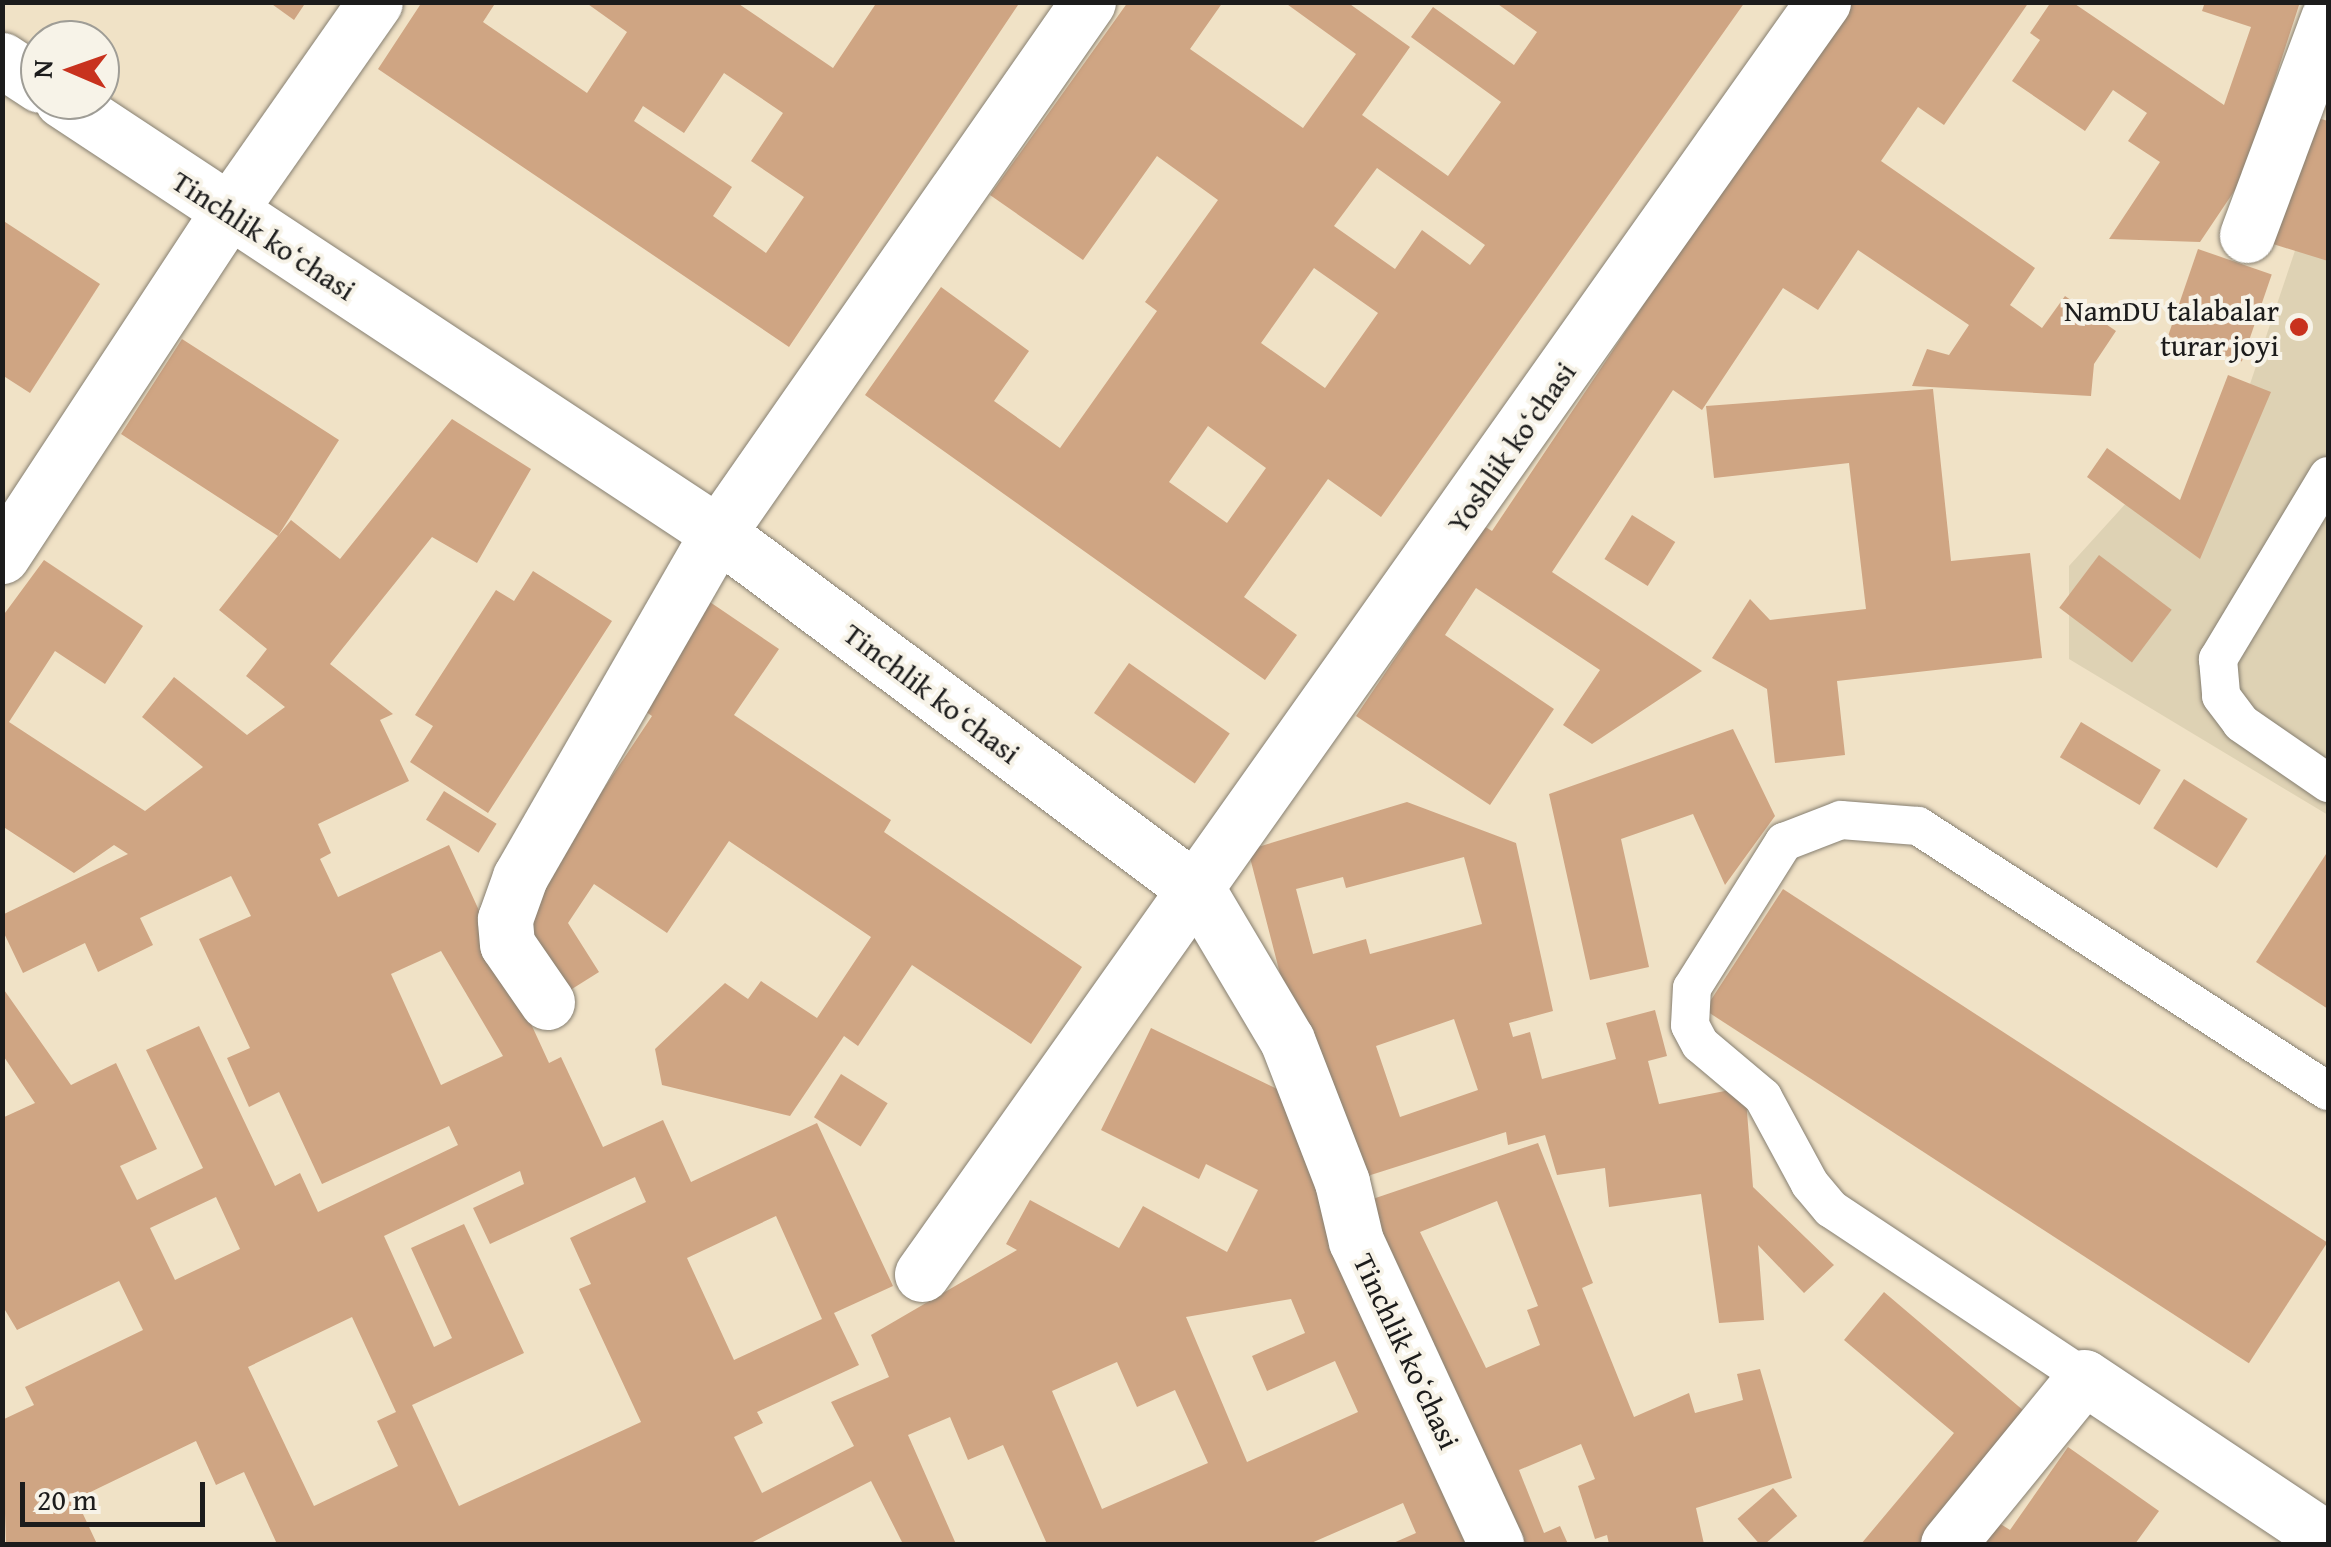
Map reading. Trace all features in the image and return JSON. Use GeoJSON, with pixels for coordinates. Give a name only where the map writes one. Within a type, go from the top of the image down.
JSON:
{"type":"FeatureCollection","features":[{"type":"Feature","properties":{"kind":"street"},"geometry":{"type":"LineString","coordinates":[[2,556],[228,212],[375,2]]}},
{"type":"Feature","properties":{"kind":"street"},"geometry":{"type":"LineString","coordinates":[[547,1002],[507,944],[508,900],[718,532],[1088,2]]}},
{"type":"Feature","properties":{"kind":"street","name":"Yoshlik koʻchasi"},"geometry":{"type":"LineString","coordinates":[[922,1274],[1199,892],[1823,2]]}},
{"type":"Feature","properties":{"kind":"street"},"geometry":{"type":"LineString","coordinates":[[2246,235],[2328,18]]}},
{"type":"Feature","properties":{"kind":"street","name":"Tinchlik koʻchasi"},"geometry":{"type":"LineString","coordinates":[[92,120],[718,532],[1199,892],[1288,1040],[1342,1182],[1356,1241],[1496,1544]]}},
{"type":"Feature","properties":{"kind":"street"},"geometry":{"type":"LineString","coordinates":[[1948,1544],[2084,1377],[2328,1540]]}},
{"type":"Feature","properties":{"kind":"lane"},"geometry":{"type":"LineString","coordinates":[[2324,495],[2218,659],[2221,696],[2241,723],[2328,782]]}},
{"type":"Feature","properties":{"kind":"lane"},"geometry":{"type":"LineString","coordinates":[[2084,1377],[1832,1209],[1810,1184],[1763,1096],[1700,1044],[1690,1025],[1692,988],[1784,842],[1841,820],[1918,826],[2328,1091]]}},
{"type":"Feature","properties":{"kind":"shaded area","name":"NamDU talabalar turar joyi"},"geometry":{"type":"Polygon","coordinates":[[[2328,153],[2328,815],[2069,659],[2069,566],[2128,501],[2199,535],[2328,153]]]}},
{"type":"Feature","properties":{"kind":"building"},"geometry":{"type":"Polygon","coordinates":[[[269,2],[306,2],[294,20],[269,2]]]}},
{"type":"Feature","properties":{"kind":"building"},"geometry":{"type":"Polygon","coordinates":[[[422,2],[496,2],[483,22],[587,93],[627,32],[585,2],[736,2],[833,68],[877,2],[1020,2],[789,347],[378,69],[422,2]],[[724,73],[684,133],[643,106],[634,121],[732,187],[713,216],[766,253],[804,197],[751,161],[783,113],[724,73]]]}},
{"type":"Feature","properties":{"kind":"building"},"geometry":{"type":"Polygon","coordinates":[[[1128,2],[1223,2],[1190,49],[1303,128],[1356,54],[1284,2],[1347,2],[1410,47],[1362,115],[1448,176],[1501,102],[1411,37],[1433,7],[1514,65],[1537,32],[1495,2],[1745,2],[1381,517],[1328,479],[1244,597],[1297,635],[1265,680],[865,395],[941,287],[1029,351],[994,401],[1060,448],[1157,311],[1145,302],[1218,200],[1157,156],[1083,260],[990,195],[1128,2]],[[1377,168],[1334,226],[1395,269],[1422,230],[1470,265],[1485,245],[1377,168]],[[1314,268],[1261,343],[1325,388],[1378,313],[1314,268]],[[1208,426],[1169,482],[1227,523],[1266,468],[1208,426]]]}},
{"type":"Feature","properties":{"kind":"building"},"geometry":{"type":"Polygon","coordinates":[[[1846,2],[2029,2],[1944,125],[1918,107],[1881,161],[2035,268],[2010,305],[2042,328],[2065,296],[2116,331],[2094,364],[2091,396],[1912,386],[1927,349],[1949,355],[1969,325],[1858,250],[1818,310],[1783,288],[1702,410],[1673,390],[1552,572],[1702,671],[1592,744],[1563,725],[1600,670],[1476,588],[1445,635],[1554,709],[1490,805],[1356,716],[1421,620],[1407,610],[1470,517],[1492,531],[1846,2]]]}},
{"type":"Feature","properties":{"kind":"building"},"geometry":{"type":"Polygon","coordinates":[[[2051,2],[2072,2],[2224,105],[2251,27],[2202,11],[2205,2],[2300,2],[2243,178],[2200,242],[2109,239],[2160,162],[2128,141],[2147,113],[2113,90],[2085,131],[2012,81],[2040,40],[2030,33],[2051,2]]]}},
{"type":"Feature","properties":{"kind":"building"},"geometry":{"type":"Polygon","coordinates":[[[2311,116],[2328,121],[2328,261],[2273,244],[2311,116]]]}},
{"type":"Feature","properties":{"kind":"building"},"geometry":{"type":"Polygon","coordinates":[[[2,220],[100,284],[30,393],[2,375],[2,220]]]}},
{"type":"Feature","properties":{"kind":"building"},"geometry":{"type":"Polygon","coordinates":[[[2198,249],[2272,274],[2242,361],[2168,336],[2198,249]]]}},
{"type":"Feature","properties":{"kind":"building"},"geometry":{"type":"Polygon","coordinates":[[[182,339],[339,440],[278,536],[121,434],[182,339]]]}},
{"type":"Feature","properties":{"kind":"building"},"geometry":{"type":"Polygon","coordinates":[[[2228,375],[2271,392],[2200,559],[2087,477],[2107,448],[2180,500],[2228,375]]]}},
{"type":"Feature","properties":{"kind":"building"},"geometry":{"type":"Polygon","coordinates":[[[1933,389],[1951,561],[2030,553],[2042,658],[1837,681],[1845,755],[1775,763],[1767,689],[1712,658],[1750,599],[1770,620],[1866,609],[1849,463],[1714,478],[1706,406],[1933,389]]]}},
{"type":"Feature","properties":{"kind":"building"},"geometry":{"type":"Polygon","coordinates":[[[452,419],[531,469],[477,563],[432,537],[330,664],[393,714],[380,720],[409,781],[318,824],[331,853],[320,859],[338,897],[449,845],[549,1063],[561,1057],[603,1147],[663,1120],[691,1182],[817,1123],[893,1286],[834,1313],[859,1365],[757,1412],[763,1423],[734,1437],[762,1493],[854,1446],[831,1402],[889,1377],[871,1335],[1017,1250],[1006,1244],[1030,1200],[1119,1248],[1143,1206],[1227,1252],[1258,1190],[1206,1164],[1199,1179],[1101,1130],[1151,1028],[1302,1101],[1482,1544],[1391,1544],[1416,1533],[1403,1503],[1309,1544],[1047,1544],[1003,1445],[968,1460],[950,1417],[908,1435],[956,1544],[903,1544],[871,1481],[749,1544],[277,1544],[244,1472],[216,1485],[196,1441],[76,1499],[97,1544],[6,1544],[2,1420],[34,1405],[25,1387],[143,1330],[119,1281],[17,1330],[2,1305],[2,1118],[35,1103],[2,1054],[2,987],[71,1085],[116,1063],[157,1149],[120,1166],[137,1200],[203,1168],[146,1050],[199,1026],[275,1186],[300,1173],[318,1212],[458,1145],[449,1126],[322,1184],[279,1092],[249,1107],[227,1058],[250,1048],[199,939],[251,916],[231,876],[140,918],[153,945],[98,972],[85,943],[23,973],[2,929],[2,915],[128,854],[114,845],[74,873],[2,826],[2,617],[44,560],[143,626],[105,684],[55,651],[9,722],[145,811],[203,767],[142,717],[174,677],[247,735],[285,707],[246,676],[267,649],[219,610],[291,520],[340,559],[452,419]],[[441,951],[391,974],[441,1085],[503,1056],[441,951]],[[520,1171],[384,1236],[434,1347],[452,1338],[411,1248],[464,1224],[524,1353],[412,1405],[459,1506],[641,1422],[579,1289],[591,1284],[570,1238],[646,1202],[635,1177],[490,1244],[473,1208],[524,1184],[520,1171]],[[216,1197],[150,1228],[175,1280],[240,1249],[216,1197]],[[776,1216],[687,1258],[734,1360],[822,1319],[776,1216]],[[1291,1299],[1186,1317],[1247,1462],[1358,1412],[1335,1361],[1267,1391],[1252,1356],[1305,1333],[1291,1299]],[[352,1317],[248,1367],[314,1506],[398,1466],[377,1421],[396,1412],[352,1317]],[[1117,1362],[1052,1391],[1102,1509],[1208,1463],[1175,1390],[1137,1407],[1117,1362]]]}},
{"type":"Feature","properties":{"kind":"building"},"geometry":{"type":"Polygon","coordinates":[[[1632,515],[1675,542],[1648,586],[1604,559],[1632,515]]]}},
{"type":"Feature","properties":{"kind":"building"},"geometry":{"type":"Polygon","coordinates":[[[2099,555],[2172,610],[2132,662],[2059,608],[2099,555]]]}},
{"type":"Feature","properties":{"kind":"building"},"geometry":{"type":"Polygon","coordinates":[[[533,571],[612,621],[488,813],[410,762],[433,726],[415,715],[496,590],[514,601],[533,571]]]}},
{"type":"Feature","properties":{"kind":"building"},"geometry":{"type":"Polygon","coordinates":[[[704,598],[779,649],[734,715],[891,820],[884,832],[1082,967],[1031,1044],[912,965],[858,1046],[844,1036],[790,1116],[662,1085],[655,1049],[725,983],[748,999],[761,981],[817,1018],[871,937],[729,841],[667,933],[594,884],[568,923],[599,972],[564,994],[512,927],[652,716],[635,704],[704,598]]]}},
{"type":"Feature","properties":{"kind":"building"},"geometry":{"type":"Polygon","coordinates":[[[1129,663],[1230,734],[1195,784],[1094,713],[1129,663]]]}},
{"type":"Feature","properties":{"kind":"building"},"geometry":{"type":"Polygon","coordinates":[[[2081,722],[2161,770],[2140,805],[2060,757],[2081,722]]]}},
{"type":"Feature","properties":{"kind":"building"},"geometry":{"type":"Polygon","coordinates":[[[1733,729],[1775,816],[1725,885],[1693,814],[1621,839],[1649,967],[1590,980],[1549,794],[1733,729]]]}},
{"type":"Feature","properties":{"kind":"building"},"geometry":{"type":"Polygon","coordinates":[[[2184,779],[2248,819],[2217,868],[2153,828],[2184,779]]]}},
{"type":"Feature","properties":{"kind":"building"},"geometry":{"type":"Polygon","coordinates":[[[444,791],[497,824],[479,853],[426,820],[444,791]]]}},
{"type":"Feature","properties":{"kind":"building"},"geometry":{"type":"Polygon","coordinates":[[[1407,802],[1516,843],[1553,1011],[1509,1023],[1513,1037],[1530,1032],[1542,1079],[1616,1059],[1606,1023],[1655,1010],[1667,1056],[1648,1061],[1659,1104],[1745,1087],[1753,1187],[1834,1265],[1804,1293],[1758,1245],[1764,1320],[1719,1323],[1701,1194],[1609,1207],[1605,1168],[1557,1175],[1545,1135],[1508,1145],[1506,1132],[1355,1180],[1293,1024],[1248,850],[1407,802]],[[1464,857],[1346,888],[1343,877],[1296,889],[1313,954],[1366,939],[1370,954],[1482,924],[1464,857]],[[1454,1019],[1376,1046],[1400,1117],[1478,1090],[1454,1019]]]}},
{"type":"Feature","properties":{"kind":"building"},"geometry":{"type":"Polygon","coordinates":[[[2328,851],[2328,1009],[2256,962],[2328,851]]]}},
{"type":"Feature","properties":{"kind":"building"},"geometry":{"type":"Polygon","coordinates":[[[1783,889],[2327,1242],[2249,1363],[1705,1010],[1783,889]]]}},
{"type":"Feature","properties":{"kind":"building"},"geometry":{"type":"Polygon","coordinates":[[[841,1074],[888,1103],[861,1146],[814,1117],[841,1074]]]}},
{"type":"Feature","properties":{"kind":"building"},"geometry":{"type":"Polygon","coordinates":[[[1538,1143],[1593,1283],[1582,1288],[1634,1417],[1689,1393],[1695,1413],[1743,1400],[1737,1374],[1760,1369],[1792,1478],[1696,1508],[1704,1544],[1609,1544],[1607,1535],[1595,1539],[1578,1486],[1595,1479],[1581,1444],[1519,1470],[1544,1533],[1560,1526],[1568,1544],[1501,1544],[1352,1206],[1538,1143]],[[1497,1201],[1420,1232],[1486,1368],[1540,1345],[1527,1310],[1538,1306],[1497,1201]]]}},
{"type":"Feature","properties":{"kind":"building"},"geometry":{"type":"Polygon","coordinates":[[[1884,1292],[2037,1422],[1935,1544],[1861,1544],[1954,1433],[1844,1340],[1884,1292]]]}},
{"type":"Feature","properties":{"kind":"building"},"geometry":{"type":"Polygon","coordinates":[[[2068,1447],[2159,1511],[2135,1544],[1979,1544],[1996,1521],[2010,1530],[2068,1447]]]}},
{"type":"Feature","properties":{"kind":"building"},"geometry":{"type":"Polygon","coordinates":[[[1773,1488],[1797,1516],[1765,1544],[1759,1544],[1738,1519],[1773,1488]]]}},
{"type":"Feature","properties":{"kind":"place","name":"NamDU talabalar turar joyi"},"geometry":{"type":"Point","coordinates":[2299,327]}}]}
